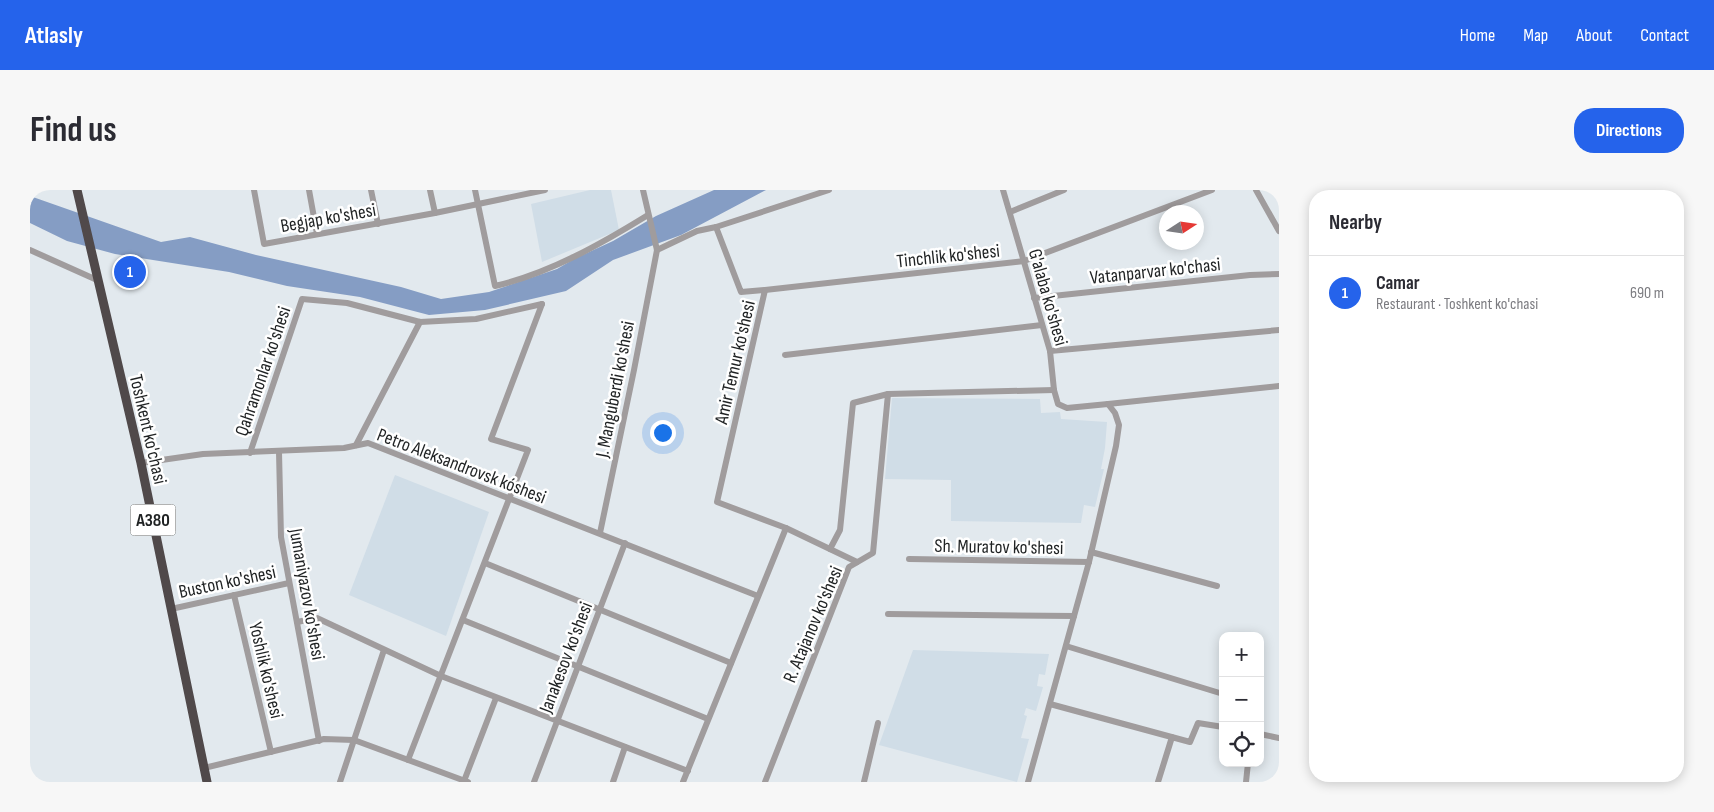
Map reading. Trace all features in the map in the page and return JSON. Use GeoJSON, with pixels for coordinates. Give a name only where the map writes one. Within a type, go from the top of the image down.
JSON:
{"type":"FeatureCollection","features":[{"type":"Feature","properties":{"kind":"highway","name":"Toshkent ko'chasi"},"geometry":{"type":"LineString","coordinates":[[77,190],[142,462],[207,782]]}},
{"type":"Feature","properties":{"kind":"street","name":"Begjap ko'shesi"},"geometry":{"type":"LineString","coordinates":[[254,190],[264,244],[378,224],[545,190]]}},
{"type":"Feature","properties":{"kind":"street"},"geometry":{"type":"LineString","coordinates":[[309,190],[317,234]]}},
{"type":"Feature","properties":{"kind":"street"},"geometry":{"type":"LineString","coordinates":[[371,190],[378,224]]}},
{"type":"Feature","properties":{"kind":"street"},"geometry":{"type":"LineString","coordinates":[[430,190],[435,213]]}},
{"type":"Feature","properties":{"kind":"street"},"geometry":{"type":"LineString","coordinates":[[475,190],[495,286],[550,268],[612,238],[649,217]]}},
{"type":"Feature","properties":{"kind":"street"},"geometry":{"type":"LineString","coordinates":[[643,190],[656,248],[697,231],[716,227],[829,190]]}},
{"type":"Feature","properties":{"kind":"street","name":"G'alaba ko'shesi"},"geometry":{"type":"LineString","coordinates":[[1003,190],[1050,351],[1054,390],[1058,404],[1067,408],[1108,404]]}},
{"type":"Feature","properties":{"kind":"street"},"geometry":{"type":"LineString","coordinates":[[1010,212],[1064,190]]}},
{"type":"Feature","properties":{"kind":"street","name":"Tinchlik ko'shesi"},"geometry":{"type":"LineString","coordinates":[[765,290],[1024,261],[1212,190]]}},
{"type":"Feature","properties":{"kind":"street"},"geometry":{"type":"LineString","coordinates":[[1256,190],[1279,231]]}},
{"type":"Feature","properties":{"kind":"street","name":"Amir Temur ko'shesi"},"geometry":{"type":"LineString","coordinates":[[716,227],[741,292],[765,290],[717,502],[786,528]]}},
{"type":"Feature","properties":{"kind":"street","name":"J. Manguberdi ko'shesi"},"geometry":{"type":"LineString","coordinates":[[600,533],[634,370],[656,248]]}},
{"type":"Feature","properties":{"kind":"street"},"geometry":{"type":"LineString","coordinates":[[30,250],[97,280]]}},
{"type":"Feature","properties":{"kind":"street","name":"Vatanparvar ko'chasi"},"geometry":{"type":"LineString","coordinates":[[1034,298],[1250,275],[1279,274]]}},
{"type":"Feature","properties":{"kind":"street","name":"Qahramonlar ko'shesi"},"geometry":{"type":"LineString","coordinates":[[250,453],[302,299],[347,303],[420,322]]}},
{"type":"Feature","properties":{"kind":"street"},"geometry":{"type":"LineString","coordinates":[[356,445],[420,322],[476,319],[542,304],[491,440],[528,450],[408,760]]}},
{"type":"Feature","properties":{"kind":"street"},"geometry":{"type":"LineString","coordinates":[[785,355],[1042,325]]}},
{"type":"Feature","properties":{"kind":"street"},"geometry":{"type":"LineString","coordinates":[[1050,351],[1279,330]]}},
{"type":"Feature","properties":{"kind":"street"},"geometry":{"type":"LineString","coordinates":[[1108,404],[1279,386]]}},
{"type":"Feature","properties":{"kind":"street"},"geometry":{"type":"LineString","coordinates":[[830,549],[840,530],[853,403],[888,394],[1054,390]]}},
{"type":"Feature","properties":{"kind":"street","name":"R. Atajanov ko'shesi"},"geometry":{"type":"LineString","coordinates":[[765,782],[849,567],[873,554],[888,394]]}},
{"type":"Feature","properties":{"kind":"street"},"geometry":{"type":"LineString","coordinates":[[1028,782],[1089,562],[1116,446],[1119,425],[1115,413],[1108,404]]}},
{"type":"Feature","properties":{"kind":"street","name":"Petro Aleksandrovsk kóshesi"},"geometry":{"type":"LineString","coordinates":[[142,462],[203,454],[279,452],[368,443],[758,596]]}},
{"type":"Feature","properties":{"kind":"street","name":"Jumaniyazov ko'shesi"},"geometry":{"type":"LineString","coordinates":[[279,452],[281,537],[319,740]]}},
{"type":"Feature","properties":{"kind":"street"},"geometry":{"type":"LineString","coordinates":[[683,782],[786,528],[858,562]]}},
{"type":"Feature","properties":{"kind":"street","name":"Janakesov ko'shesi"},"geometry":{"type":"LineString","coordinates":[[534,782],[625,543]]}},
{"type":"Feature","properties":{"kind":"street"},"geometry":{"type":"LineString","coordinates":[[1091,552],[1217,586]]}},
{"type":"Feature","properties":{"kind":"street","name":"Sh. Muratov ko'shesi"},"geometry":{"type":"LineString","coordinates":[[909,559],[1089,562]]}},
{"type":"Feature","properties":{"kind":"street"},"geometry":{"type":"LineString","coordinates":[[485,563],[731,663]]}},
{"type":"Feature","properties":{"kind":"street","name":"Buston ko'shesi"},"geometry":{"type":"LineString","coordinates":[[171,608],[290,583]]}},
{"type":"Feature","properties":{"kind":"street","name":"Yoshlik ko'shesi"},"geometry":{"type":"LineString","coordinates":[[234,595],[271,752]]}},
{"type":"Feature","properties":{"kind":"street"},"geometry":{"type":"LineString","coordinates":[[888,614],[1074,616]]}},
{"type":"Feature","properties":{"kind":"street"},"geometry":{"type":"LineString","coordinates":[[297,622],[317,618],[441,676],[688,771]]}},
{"type":"Feature","properties":{"kind":"street"},"geometry":{"type":"LineString","coordinates":[[463,620],[708,719]]}},
{"type":"Feature","properties":{"kind":"street"},"geometry":{"type":"LineString","coordinates":[[1066,646],[1219,693]]}},
{"type":"Feature","properties":{"kind":"street"},"geometry":{"type":"LineString","coordinates":[[340,782],[384,650]]}},
{"type":"Feature","properties":{"kind":"street"},"geometry":{"type":"LineString","coordinates":[[204,768],[319,740],[354,740],[466,781],[496,698]]}},
{"type":"Feature","properties":{"kind":"street"},"geometry":{"type":"LineString","coordinates":[[1050,704],[1190,742],[1198,723],[1219,727]]}},
{"type":"Feature","properties":{"kind":"street"},"geometry":{"type":"LineString","coordinates":[[864,782],[878,723]]}},
{"type":"Feature","properties":{"kind":"street"},"geometry":{"type":"LineString","coordinates":[[1264,735],[1279,738]]}},
{"type":"Feature","properties":{"kind":"street"},"geometry":{"type":"LineString","coordinates":[[1158,782],[1172,737]]}},
{"type":"Feature","properties":{"kind":"street"},"geometry":{"type":"LineString","coordinates":[[612,782],[625,747]]}},
{"type":"Feature","properties":{"kind":"street"},"geometry":{"type":"LineString","coordinates":[[1246,782],[1248,767]]}},
{"type":"Feature","properties":{"kind":"shaded area"},"geometry":{"type":"Polygon","coordinates":[[[590,190],[611,190],[619,230],[542,262],[531,204],[590,190]]]}},
{"type":"Feature","properties":{"kind":"shaded area"},"geometry":{"type":"Polygon","coordinates":[[[892,398],[1040,399],[1041,413],[1060,412],[1061,419],[1107,422],[1101,469],[1104,469],[1095,507],[1084,505],[1081,523],[951,521],[951,480],[885,479],[892,398]]]}},
{"type":"Feature","properties":{"kind":"shaded area"},"geometry":{"type":"Polygon","coordinates":[[[395,475],[489,512],[446,636],[349,595],[395,475]]]}},
{"type":"Feature","properties":{"kind":"shaded area"},"geometry":{"type":"Polygon","coordinates":[[[913,650],[1049,654],[1045,675],[1039,674],[1037,686],[1043,687],[1036,711],[1026,708],[1024,715],[1027,716],[1021,738],[1029,739],[1017,782],[879,745],[913,650]]]}},
{"type":"Feature","properties":{"kind":"water"},"geometry":{"type":"Polygon","coordinates":[[[714,190],[766,190],[681,235],[613,260],[566,291],[485,310],[429,315],[360,297],[287,286],[229,272],[115,254],[67,241],[30,223],[30,196],[161,242],[190,237],[256,255],[401,287],[441,299],[489,292],[557,269],[613,241],[656,216],[714,190]]]}},
{"type":"Feature","properties":{"kind":"place","name":"Camar"},"geometry":{"type":"Point","coordinates":[130,272]}}]}
